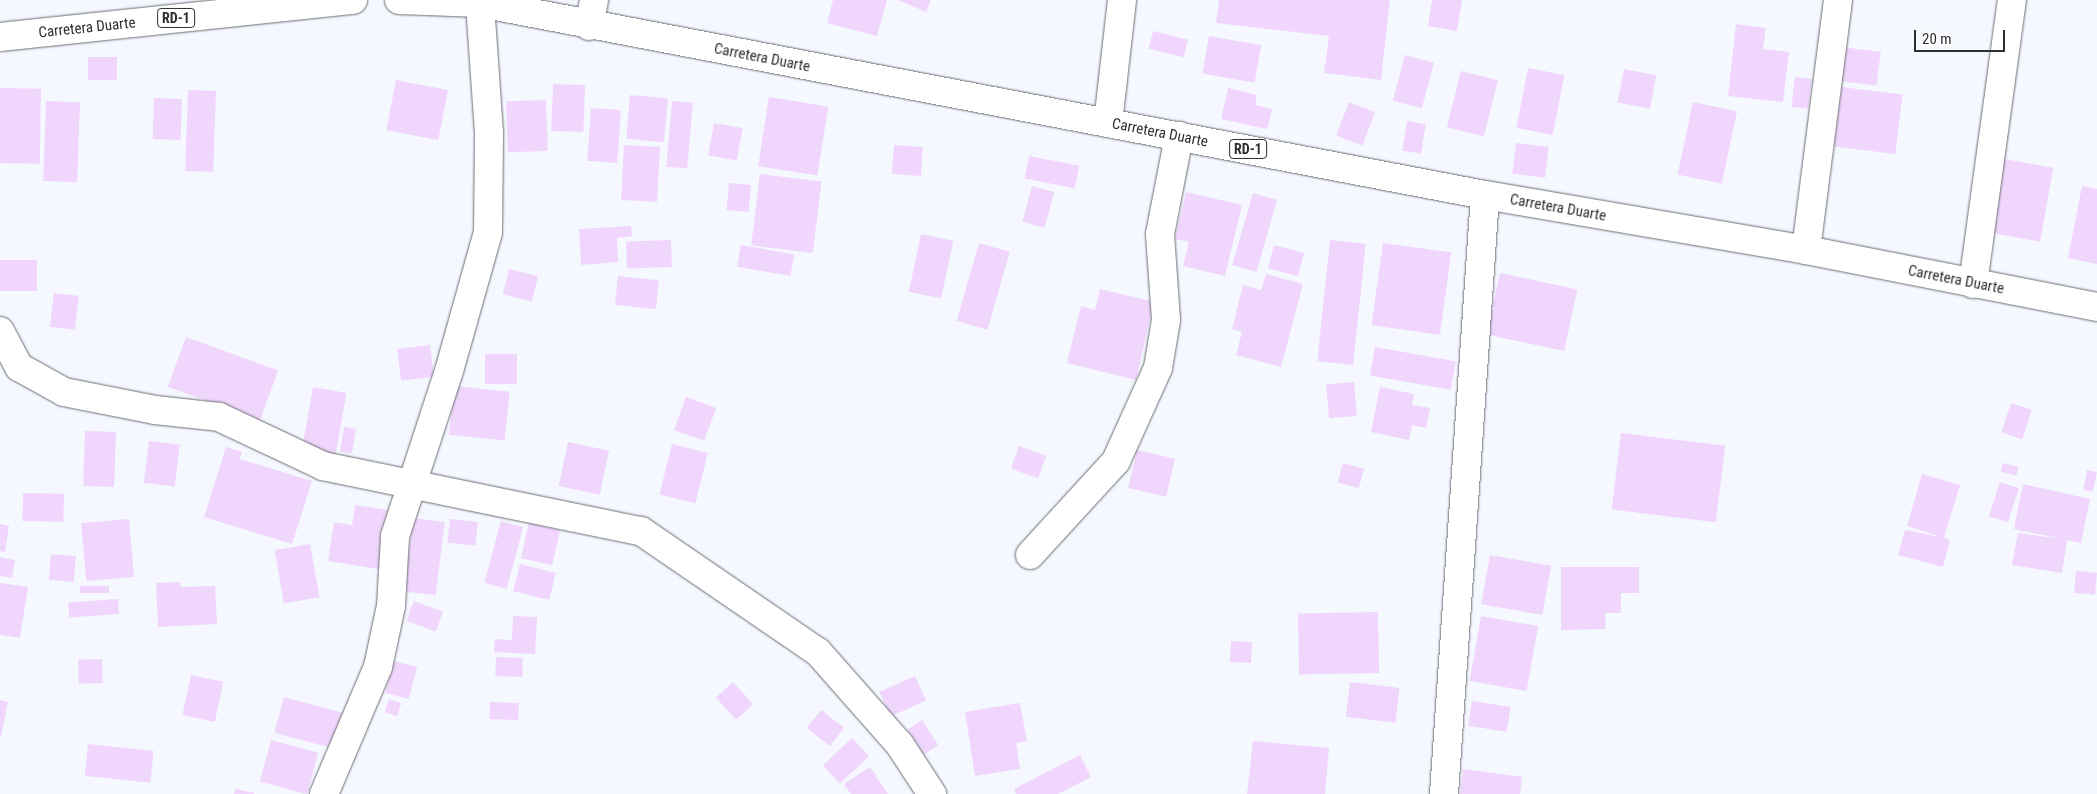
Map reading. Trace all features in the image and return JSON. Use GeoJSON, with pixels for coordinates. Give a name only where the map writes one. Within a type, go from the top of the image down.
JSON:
{"type":"FeatureCollection","features":[{"type":"Feature","properties":{"kind":"street","name":"Carretera Duarte"},"geometry":{"type":"LineString","coordinates":[[0,37],[353,0]]}},
{"type":"Feature","properties":{"kind":"street","name":"Carretera Duarte"},"geometry":{"type":"LineString","coordinates":[[398,0],[480,3],[592,13],[1108,123],[1485,195],[1806,250],[2097,307]]}},
{"type":"Feature","properties":{"kind":"street"},"geometry":{"type":"LineString","coordinates":[[1108,123],[1122,0]]}},
{"type":"Feature","properties":{"kind":"street"},"geometry":{"type":"LineString","coordinates":[[1806,250],[1838,0]]}},
{"type":"Feature","properties":{"kind":"street"},"geometry":{"type":"LineString","coordinates":[[1973,284],[2012,0]]}},
{"type":"Feature","properties":{"kind":"street"},"geometry":{"type":"LineString","coordinates":[[324,794],[378,667],[390,606],[396,536],[450,371],[488,232],[489,133],[480,3]]}},
{"type":"Feature","properties":{"kind":"street"},"geometry":{"type":"LineString","coordinates":[[1030,555],[1116,461],[1158,368],[1166,320],[1160,234],[1178,136]]}},
{"type":"Feature","properties":{"kind":"street"},"geometry":{"type":"LineString","coordinates":[[1444,794],[1485,195]]}},
{"type":"Feature","properties":{"kind":"street"},"geometry":{"type":"LineString","coordinates":[[0,331],[19,367],[64,392],[155,410],[219,417],[323,466],[412,486],[641,531],[818,652],[900,745],[932,794]]}},
{"type":"Feature","properties":{"kind":"building"},"geometry":{"type":"Polygon","coordinates":[[[833,0],[887,0],[877,36],[827,23],[833,0]]]}},
{"type":"Feature","properties":{"kind":"building"},"geometry":{"type":"Polygon","coordinates":[[[898,0],[931,0],[926,12],[898,0]]]}},
{"type":"Feature","properties":{"kind":"building"},"geometry":{"type":"Polygon","coordinates":[[[1219,0],[1390,0],[1381,80],[1324,73],[1329,36],[1216,23],[1219,0]]]}},
{"type":"Feature","properties":{"kind":"building"},"geometry":{"type":"Polygon","coordinates":[[[1432,0],[1462,0],[1457,31],[1428,26],[1432,0]]]}},
{"type":"Feature","properties":{"kind":"building"},"geometry":{"type":"Polygon","coordinates":[[[1736,24],[1766,28],[1763,49],[1789,52],[1783,102],[1728,96],[1736,24]]]}},
{"type":"Feature","properties":{"kind":"building"},"geometry":{"type":"Polygon","coordinates":[[[1153,31],[1188,40],[1184,57],[1149,48],[1153,31]]]}},
{"type":"Feature","properties":{"kind":"building"},"geometry":{"type":"Polygon","coordinates":[[[1209,36],[1261,45],[1255,83],[1202,73],[1209,36]]]}},
{"type":"Feature","properties":{"kind":"building"},"geometry":{"type":"Polygon","coordinates":[[[1841,47],[1881,52],[1877,86],[1837,81],[1841,47]]]}},
{"type":"Feature","properties":{"kind":"building"},"geometry":{"type":"Polygon","coordinates":[[[1405,55],[1434,63],[1422,108],[1393,100],[1405,55]]]}},
{"type":"Feature","properties":{"kind":"building"},"geometry":{"type":"Polygon","coordinates":[[[88,57],[117,57],[117,80],[88,80],[88,57]]]}},
{"type":"Feature","properties":{"kind":"building"},"geometry":{"type":"Polygon","coordinates":[[[1528,68],[1564,75],[1553,135],[1516,128],[1528,68]]]}},
{"type":"Feature","properties":{"kind":"building"},"geometry":{"type":"Polygon","coordinates":[[[1624,69],[1656,75],[1650,109],[1618,102],[1624,69]]]}},
{"type":"Feature","properties":{"kind":"building"},"geometry":{"type":"Polygon","coordinates":[[[1461,71],[1498,80],[1484,136],[1447,127],[1461,71]]]}},
{"type":"Feature","properties":{"kind":"building"},"geometry":{"type":"Polygon","coordinates":[[[1795,77],[1812,79],[1808,109],[1791,107],[1795,77]]]}},
{"type":"Feature","properties":{"kind":"building"},"geometry":{"type":"Polygon","coordinates":[[[396,80],[448,90],[438,140],[386,130],[396,80]]]}},
{"type":"Feature","properties":{"kind":"building"},"geometry":{"type":"Polygon","coordinates":[[[553,84],[585,85],[583,132],[551,131],[553,84]]]}},
{"type":"Feature","properties":{"kind":"building"},"geometry":{"type":"Polygon","coordinates":[[[1841,87],[1903,95],[1895,154],[1834,147],[1841,87]]]}},
{"type":"Feature","properties":{"kind":"building"},"geometry":{"type":"Polygon","coordinates":[[[0,88],[41,89],[40,164],[0,163],[0,88]]]}},
{"type":"Feature","properties":{"kind":"building"},"geometry":{"type":"Polygon","coordinates":[[[1228,88],[1257,95],[1255,105],[1272,109],[1267,129],[1221,119],[1228,88]]]}},
{"type":"Feature","properties":{"kind":"building"},"geometry":{"type":"Polygon","coordinates":[[[188,90],[216,91],[213,172],[185,171],[188,90]]]}},
{"type":"Feature","properties":{"kind":"building"},"geometry":{"type":"Polygon","coordinates":[[[630,95],[668,98],[664,142],[626,139],[630,95]]]}},
{"type":"Feature","properties":{"kind":"building"},"geometry":{"type":"Polygon","coordinates":[[[769,97],[828,106],[817,176],[758,166],[769,97]]]}},
{"type":"Feature","properties":{"kind":"building"},"geometry":{"type":"Polygon","coordinates":[[[154,98],[182,99],[181,140],[153,139],[154,98]]]}},
{"type":"Feature","properties":{"kind":"building"},"geometry":{"type":"Polygon","coordinates":[[[546,100],[548,151],[508,152],[506,101],[546,100]]]}},
{"type":"Feature","properties":{"kind":"building"},"geometry":{"type":"Polygon","coordinates":[[[46,101],[80,102],[77,182],[43,181],[46,101]]]}},
{"type":"Feature","properties":{"kind":"building"},"geometry":{"type":"Polygon","coordinates":[[[672,101],[693,103],[687,169],[666,167],[672,101]]]}},
{"type":"Feature","properties":{"kind":"building"},"geometry":{"type":"Polygon","coordinates":[[[1349,102],[1375,112],[1362,146],[1336,136],[1349,102]]]}},
{"type":"Feature","properties":{"kind":"building"},"geometry":{"type":"Polygon","coordinates":[[[1693,102],[1737,111],[1722,184],[1678,174],[1693,102]]]}},
{"type":"Feature","properties":{"kind":"building"},"geometry":{"type":"Polygon","coordinates":[[[591,108],[621,110],[617,163],[587,161],[591,108]]]}},
{"type":"Feature","properties":{"kind":"building"},"geometry":{"type":"Polygon","coordinates":[[[1407,121],[1426,124],[1421,154],[1402,151],[1407,121]]]}},
{"type":"Feature","properties":{"kind":"building"},"geometry":{"type":"Polygon","coordinates":[[[714,123],[743,128],[737,161],[708,155],[714,123]]]}},
{"type":"Feature","properties":{"kind":"building"},"geometry":{"type":"Polygon","coordinates":[[[1516,143],[1549,147],[1545,178],[1512,174],[1516,143]]]}},
{"type":"Feature","properties":{"kind":"building"},"geometry":{"type":"Polygon","coordinates":[[[624,145],[660,147],[657,202],[621,200],[624,145]]]}},
{"type":"Feature","properties":{"kind":"building"},"geometry":{"type":"Polygon","coordinates":[[[894,145],[923,147],[921,176],[892,174],[894,145]]]}},
{"type":"Feature","properties":{"kind":"building"},"geometry":{"type":"Polygon","coordinates":[[[1029,156],[1079,166],[1075,188],[1025,179],[1029,156]]]}},
{"type":"Feature","properties":{"kind":"building"},"geometry":{"type":"Polygon","coordinates":[[[2004,159],[2053,168],[2040,242],[1991,233],[2004,159]]]}},
{"type":"Feature","properties":{"kind":"building"},"geometry":{"type":"Polygon","coordinates":[[[760,174],[822,182],[813,253],[751,245],[760,174]]]}},
{"type":"Feature","properties":{"kind":"building"},"geometry":{"type":"Polygon","coordinates":[[[729,183],[751,185],[749,212],[727,210],[729,183]]]}},
{"type":"Feature","properties":{"kind":"building"},"geometry":{"type":"Polygon","coordinates":[[[1032,186],[1054,192],[1045,228],[1022,222],[1032,186]]]}},
{"type":"Feature","properties":{"kind":"building"},"geometry":{"type":"Polygon","coordinates":[[[2082,186],[2097,189],[2097,264],[2068,258],[2082,186]]]}},
{"type":"Feature","properties":{"kind":"building"},"geometry":{"type":"Polygon","coordinates":[[[1186,192],[1242,205],[1225,276],[1183,266],[1189,242],[1175,239],[1186,192]]]}},
{"type":"Feature","properties":{"kind":"building"},"geometry":{"type":"Polygon","coordinates":[[[1253,193],[1277,200],[1256,272],[1232,265],[1253,193]]]}},
{"type":"Feature","properties":{"kind":"building"},"geometry":{"type":"Polygon","coordinates":[[[631,226],[632,236],[617,238],[618,262],[581,265],[579,229],[631,226]]]}},
{"type":"Feature","properties":{"kind":"building"},"geometry":{"type":"Polygon","coordinates":[[[921,234],[953,241],[941,299],[909,292],[921,234]]]}},
{"type":"Feature","properties":{"kind":"building"},"geometry":{"type":"Polygon","coordinates":[[[671,240],[672,267],[627,269],[626,242],[671,240]]]}},
{"type":"Feature","properties":{"kind":"building"},"geometry":{"type":"Polygon","coordinates":[[[1330,240],[1366,244],[1353,365],[1317,361],[1330,240]]]}},
{"type":"Feature","properties":{"kind":"building"},"geometry":{"type":"Polygon","coordinates":[[[979,243],[1010,252],[987,330],[957,321],[979,243]]]}},
{"type":"Feature","properties":{"kind":"building"},"geometry":{"type":"Polygon","coordinates":[[[1383,243],[1451,253],[1440,335],[1371,325],[1383,243]]]}},
{"type":"Feature","properties":{"kind":"building"},"geometry":{"type":"Polygon","coordinates":[[[741,245],[794,254],[790,276],[737,267],[741,245]]]}},
{"type":"Feature","properties":{"kind":"building"},"geometry":{"type":"Polygon","coordinates":[[[1274,245],[1304,253],[1298,276],[1268,268],[1274,245]]]}},
{"type":"Feature","properties":{"kind":"building"},"geometry":{"type":"Polygon","coordinates":[[[0,260],[37,260],[37,291],[0,291],[0,260]]]}},
{"type":"Feature","properties":{"kind":"building"},"geometry":{"type":"Polygon","coordinates":[[[509,269],[538,276],[532,301],[503,294],[509,269]]]}},
{"type":"Feature","properties":{"kind":"building"},"geometry":{"type":"Polygon","coordinates":[[[1500,273],[1577,289],[1564,351],[1487,335],[1500,273]]]}},
{"type":"Feature","properties":{"kind":"building"},"geometry":{"type":"Polygon","coordinates":[[[1266,274],[1303,284],[1281,367],[1236,355],[1242,332],[1232,329],[1243,285],[1261,290],[1266,274]]]}},
{"type":"Feature","properties":{"kind":"building"},"geometry":{"type":"Polygon","coordinates":[[[618,276],[659,280],[656,309],[615,305],[618,276]]]}},
{"type":"Feature","properties":{"kind":"building"},"geometry":{"type":"Polygon","coordinates":[[[1100,289],[1154,302],[1136,380],[1067,363],[1081,306],[1095,310],[1100,289]]]}},
{"type":"Feature","properties":{"kind":"building"},"geometry":{"type":"Polygon","coordinates":[[[54,293],[79,296],[75,330],[50,327],[54,293]]]}},
{"type":"Feature","properties":{"kind":"building"},"geometry":{"type":"Polygon","coordinates":[[[186,337],[278,371],[260,420],[168,387],[186,337]]]}},
{"type":"Feature","properties":{"kind":"building"},"geometry":{"type":"Polygon","coordinates":[[[430,345],[434,377],[401,381],[397,349],[430,345]]]}},
{"type":"Feature","properties":{"kind":"building"},"geometry":{"type":"Polygon","coordinates":[[[1375,347],[1456,361],[1451,390],[1370,376],[1375,347]]]}},
{"type":"Feature","properties":{"kind":"building"},"geometry":{"type":"Polygon","coordinates":[[[485,354],[517,354],[517,384],[485,384],[485,354]]]}},
{"type":"Feature","properties":{"kind":"building"},"geometry":{"type":"Polygon","coordinates":[[[1354,382],[1357,416],[1329,418],[1326,384],[1354,382]]]}},
{"type":"Feature","properties":{"kind":"building"},"geometry":{"type":"Polygon","coordinates":[[[454,386],[510,392],[505,441],[449,435],[454,386]]]}},
{"type":"Feature","properties":{"kind":"building"},"geometry":{"type":"Polygon","coordinates":[[[313,387],[346,393],[336,454],[302,448],[313,387]]]}},
{"type":"Feature","properties":{"kind":"building"},"geometry":{"type":"Polygon","coordinates":[[[1380,387],[1414,394],[1412,405],[1430,408],[1426,428],[1412,425],[1409,440],[1371,432],[1380,387]]]}},
{"type":"Feature","properties":{"kind":"building"},"geometry":{"type":"Polygon","coordinates":[[[686,397],[716,408],[704,441],[674,430],[686,397]]]}},
{"type":"Feature","properties":{"kind":"building"},"geometry":{"type":"Polygon","coordinates":[[[2011,403],[2032,410],[2022,439],[2001,432],[2011,403]]]}},
{"type":"Feature","properties":{"kind":"building"},"geometry":{"type":"Polygon","coordinates":[[[344,427],[356,429],[352,454],[340,452],[344,427]]]}},
{"type":"Feature","properties":{"kind":"building"},"geometry":{"type":"Polygon","coordinates":[[[85,431],[116,432],[114,487],[83,486],[85,431]]]}},
{"type":"Feature","properties":{"kind":"building"},"geometry":{"type":"Polygon","coordinates":[[[1621,433],[1725,446],[1716,522],[1612,509],[1621,433]]]}},
{"type":"Feature","properties":{"kind":"building"},"geometry":{"type":"Polygon","coordinates":[[[149,441],[180,445],[175,486],[144,483],[149,441]]]}},
{"type":"Feature","properties":{"kind":"building"},"geometry":{"type":"Polygon","coordinates":[[[568,442],[609,451],[600,495],[559,486],[568,442]]]}},
{"type":"Feature","properties":{"kind":"building"},"geometry":{"type":"Polygon","coordinates":[[[672,444],[708,453],[695,503],[659,494],[672,444]]]}},
{"type":"Feature","properties":{"kind":"building"},"geometry":{"type":"Polygon","coordinates":[[[1019,446],[1046,456],[1038,478],[1011,469],[1019,446]]]}},
{"type":"Feature","properties":{"kind":"building"},"geometry":{"type":"Polygon","coordinates":[[[226,447],[242,452],[240,459],[312,481],[292,544],[204,517],[226,447]]]}},
{"type":"Feature","properties":{"kind":"building"},"geometry":{"type":"Polygon","coordinates":[[[1137,450],[1175,459],[1166,497],[1128,488],[1137,450]]]}},
{"type":"Feature","properties":{"kind":"building"},"geometry":{"type":"Polygon","coordinates":[[[1343,463],[1364,469],[1359,488],[1337,482],[1343,463]]]}},
{"type":"Feature","properties":{"kind":"building"},"geometry":{"type":"Polygon","coordinates":[[[2003,463],[2019,467],[2016,476],[2001,472],[2003,463]]]}},
{"type":"Feature","properties":{"kind":"building"},"geometry":{"type":"Polygon","coordinates":[[[2087,470],[2097,472],[2093,492],[2083,490],[2087,470]]]}},
{"type":"Feature","properties":{"kind":"building"},"geometry":{"type":"Polygon","coordinates":[[[1922,474],[1960,485],[1944,537],[1950,541],[1943,567],[1898,555],[1905,530],[1941,537],[1907,526],[1922,474]]]}},
{"type":"Feature","properties":{"kind":"building"},"geometry":{"type":"Polygon","coordinates":[[[2000,482],[2019,488],[2008,522],[1989,516],[2000,482]]]}},
{"type":"Feature","properties":{"kind":"building"},"geometry":{"type":"Polygon","coordinates":[[[2023,484],[2090,499],[2081,543],[2067,540],[2062,573],[2012,565],[2018,533],[2062,539],[2014,529],[2023,484]]]}},
{"type":"Feature","properties":{"kind":"building"},"geometry":{"type":"Polygon","coordinates":[[[23,493],[64,494],[64,522],[23,521],[23,493]]]}},
{"type":"Feature","properties":{"kind":"building"},"geometry":{"type":"Polygon","coordinates":[[[355,505],[393,511],[384,570],[328,561],[334,522],[352,525],[355,505]]]}},
{"type":"Feature","properties":{"kind":"building"},"geometry":{"type":"Polygon","coordinates":[[[413,518],[445,522],[436,595],[404,591],[413,518]]]}},
{"type":"Feature","properties":{"kind":"building"},"geometry":{"type":"Polygon","coordinates":[[[129,519],[134,577],[86,581],[81,523],[129,519]]]}},
{"type":"Feature","properties":{"kind":"building"},"geometry":{"type":"Polygon","coordinates":[[[450,519],[478,522],[475,546],[447,543],[450,519]]]}},
{"type":"Feature","properties":{"kind":"building"},"geometry":{"type":"Polygon","coordinates":[[[501,521],[523,527],[507,589],[484,583],[501,521]]]}},
{"type":"Feature","properties":{"kind":"building"},"geometry":{"type":"Polygon","coordinates":[[[529,523],[560,530],[552,565],[521,558],[529,523]]]}},
{"type":"Feature","properties":{"kind":"building"},"geometry":{"type":"Polygon","coordinates":[[[0,524],[9,526],[5,552],[0,551],[0,524]]]}},
{"type":"Feature","properties":{"kind":"building"},"geometry":{"type":"Polygon","coordinates":[[[310,544],[319,597],[284,603],[275,550],[310,544]]]}},
{"type":"Feature","properties":{"kind":"building"},"geometry":{"type":"Polygon","coordinates":[[[51,554],[76,556],[74,582],[49,580],[51,554]]]}},
{"type":"Feature","properties":{"kind":"building"},"geometry":{"type":"Polygon","coordinates":[[[1490,555],[1551,566],[1542,615],[1481,604],[1490,555]]]}},
{"type":"Feature","properties":{"kind":"building"},"geometry":{"type":"Polygon","coordinates":[[[0,557],[15,560],[12,578],[0,576],[0,557]]]}},
{"type":"Feature","properties":{"kind":"building"},"geometry":{"type":"Polygon","coordinates":[[[520,564],[556,573],[549,600],[513,591],[520,564]]]}},
{"type":"Feature","properties":{"kind":"building"},"geometry":{"type":"Polygon","coordinates":[[[1561,567],[1639,567],[1639,593],[1621,593],[1621,613],[1605,613],[1606,629],[1561,630],[1561,567]]]}},
{"type":"Feature","properties":{"kind":"building"},"geometry":{"type":"Polygon","coordinates":[[[2076,571],[2097,573],[2095,595],[2074,593],[2076,571]]]}},
{"type":"Feature","properties":{"kind":"building"},"geometry":{"type":"Polygon","coordinates":[[[180,582],[181,587],[215,586],[217,624],[158,627],[156,583],[180,582]]]}},
{"type":"Feature","properties":{"kind":"building"},"geometry":{"type":"Polygon","coordinates":[[[0,583],[28,587],[20,638],[0,635],[0,583]]]}},
{"type":"Feature","properties":{"kind":"building"},"geometry":{"type":"Polygon","coordinates":[[[80,586],[109,586],[109,593],[80,593],[80,586]]]}},
{"type":"Feature","properties":{"kind":"building"},"geometry":{"type":"Polygon","coordinates":[[[118,599],[119,614],[69,617],[68,602],[118,599]]]}},
{"type":"Feature","properties":{"kind":"building"},"geometry":{"type":"Polygon","coordinates":[[[414,601],[443,612],[435,632],[406,621],[414,601]]]}},
{"type":"Feature","properties":{"kind":"building"},"geometry":{"type":"Polygon","coordinates":[[[1378,612],[1379,673],[1299,674],[1298,613],[1378,612]]]}},
{"type":"Feature","properties":{"kind":"building"},"geometry":{"type":"Polygon","coordinates":[[[513,616],[537,617],[535,654],[494,652],[495,639],[512,640],[513,616]]]}},
{"type":"Feature","properties":{"kind":"building"},"geometry":{"type":"Polygon","coordinates":[[[1481,616],[1538,626],[1527,691],[1470,681],[1481,616]]]}},
{"type":"Feature","properties":{"kind":"building"},"geometry":{"type":"Polygon","coordinates":[[[1231,641],[1252,642],[1251,663],[1230,662],[1231,641]]]}},
{"type":"Feature","properties":{"kind":"building"},"geometry":{"type":"Polygon","coordinates":[[[496,657],[523,658],[522,677],[495,676],[496,657]]]}},
{"type":"Feature","properties":{"kind":"building"},"geometry":{"type":"Polygon","coordinates":[[[102,659],[103,683],[79,684],[78,660],[102,659]]]}},
{"type":"Feature","properties":{"kind":"building"},"geometry":{"type":"Polygon","coordinates":[[[394,661],[417,667],[409,699],[385,693],[394,661]]]}},
{"type":"Feature","properties":{"kind":"building"},"geometry":{"type":"Polygon","coordinates":[[[191,675],[223,682],[215,722],[182,715],[191,675]]]}},
{"type":"Feature","properties":{"kind":"building"},"geometry":{"type":"Polygon","coordinates":[[[915,676],[926,701],[890,717],[879,692],[915,676]]]}},
{"type":"Feature","properties":{"kind":"building"},"geometry":{"type":"Polygon","coordinates":[[[733,682],[753,704],[736,720],[716,697],[733,682]]]}},
{"type":"Feature","properties":{"kind":"building"},"geometry":{"type":"Polygon","coordinates":[[[1350,682],[1400,688],[1395,723],[1346,717],[1350,682]]]}},
{"type":"Feature","properties":{"kind":"building"},"geometry":{"type":"Polygon","coordinates":[[[284,697],[343,713],[333,749],[274,733],[284,697]]]}},
{"type":"Feature","properties":{"kind":"building"},"geometry":{"type":"Polygon","coordinates":[[[389,699],[401,703],[397,716],[385,712],[389,699]]]}},
{"type":"Feature","properties":{"kind":"building"},"geometry":{"type":"Polygon","coordinates":[[[0,700],[8,702],[1,737],[0,737],[0,700]]]}},
{"type":"Feature","properties":{"kind":"building"},"geometry":{"type":"Polygon","coordinates":[[[1472,701],[1511,707],[1507,732],[1468,726],[1472,701]]]}},
{"type":"Feature","properties":{"kind":"building"},"geometry":{"type":"Polygon","coordinates":[[[490,702],[519,703],[518,720],[489,719],[490,702]]]}},
{"type":"Feature","properties":{"kind":"building"},"geometry":{"type":"Polygon","coordinates":[[[1020,703],[1027,741],[1016,743],[1020,769],[975,776],[965,712],[1020,703]]]}},
{"type":"Feature","properties":{"kind":"building"},"geometry":{"type":"Polygon","coordinates":[[[821,710],[844,728],[830,746],[807,728],[821,710]]]}},
{"type":"Feature","properties":{"kind":"building"},"geometry":{"type":"Polygon","coordinates":[[[922,720],[938,745],[924,754],[908,729],[922,720]]]}},
{"type":"Feature","properties":{"kind":"building"},"geometry":{"type":"Polygon","coordinates":[[[852,738],[869,756],[840,784],[823,765],[852,738]]]}},
{"type":"Feature","properties":{"kind":"building"},"geometry":{"type":"Polygon","coordinates":[[[271,740],[318,753],[307,794],[260,782],[271,740]]]}},
{"type":"Feature","properties":{"kind":"building"},"geometry":{"type":"Polygon","coordinates":[[[1253,741],[1329,748],[1325,794],[1247,794],[1253,741]]]}},
{"type":"Feature","properties":{"kind":"building"},"geometry":{"type":"Polygon","coordinates":[[[88,744],[154,751],[150,783],[85,776],[88,744]]]}},
{"type":"Feature","properties":{"kind":"building"},"geometry":{"type":"Polygon","coordinates":[[[1080,755],[1091,777],[1058,794],[1016,794],[1014,789],[1080,755]]]}},
{"type":"Feature","properties":{"kind":"building"},"geometry":{"type":"Polygon","coordinates":[[[870,767],[888,794],[851,794],[844,784],[870,767]]]}},
{"type":"Feature","properties":{"kind":"building"},"geometry":{"type":"Polygon","coordinates":[[[1463,769],[1522,777],[1520,794],[1460,794],[1463,769]]]}},
{"type":"Feature","properties":{"kind":"building"},"geometry":{"type":"Polygon","coordinates":[[[236,789],[254,793],[254,794],[234,794],[236,789]]]}}]}
